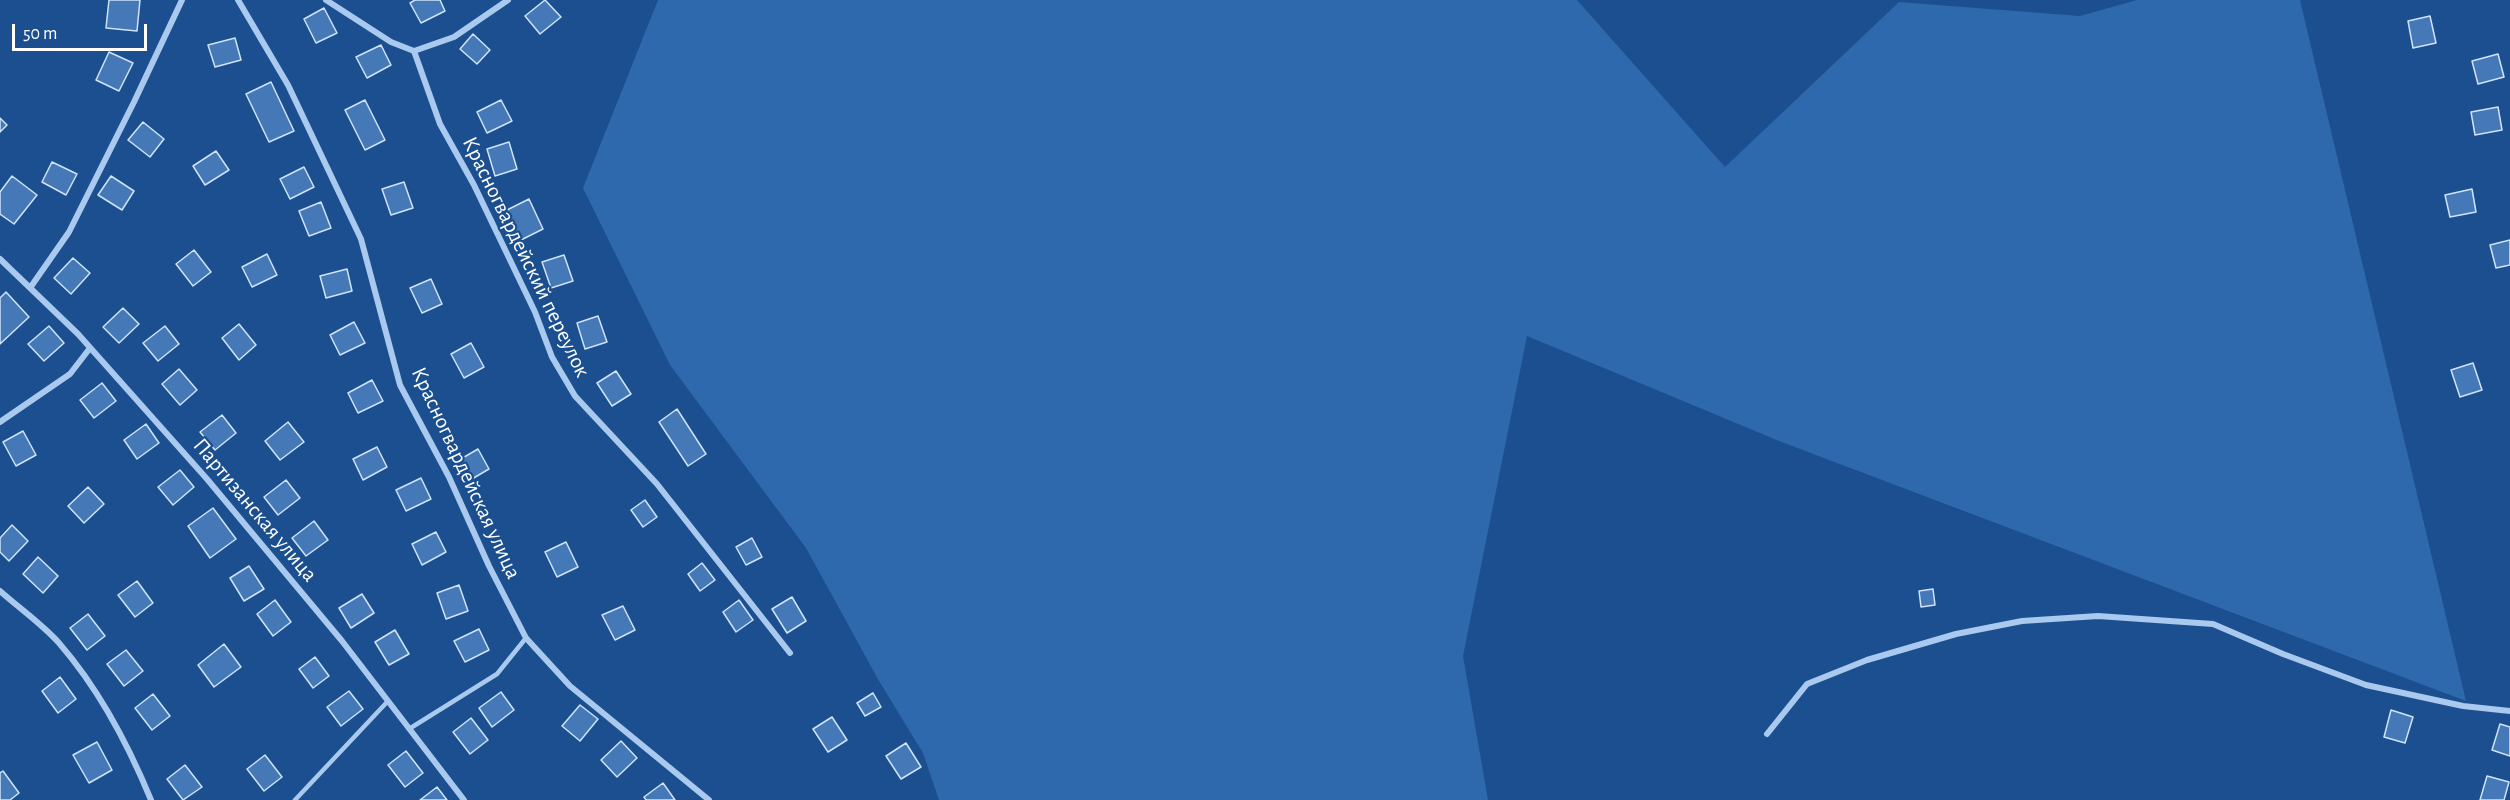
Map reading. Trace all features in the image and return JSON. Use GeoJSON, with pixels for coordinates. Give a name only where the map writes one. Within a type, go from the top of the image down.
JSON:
{"type":"FeatureCollection","features":[{"type":"Feature","properties":{"kind":"street"},"geometry":{"type":"LineString","coordinates":[[30,288],[69,232],[182,0]]}},
{"type":"Feature","properties":{"kind":"street","name":"Красногвардейская улица"},"geometry":{"type":"LineString","coordinates":[[238,0],[288,85],[361,239],[400,385],[449,477],[489,566],[526,638],[570,687],[709,800]]}},
{"type":"Feature","properties":{"kind":"street"},"geometry":{"type":"LineString","coordinates":[[326,0],[391,42],[414,51],[454,37],[508,0]]}},
{"type":"Feature","properties":{"kind":"street","name":"Красногвардейский переулок"},"geometry":{"type":"LineString","coordinates":[[414,51],[440,124],[480,195],[535,312],[552,357],[575,396],[657,484],[790,653]]}},
{"type":"Feature","properties":{"kind":"street","name":"Партизанская улица"},"geometry":{"type":"LineString","coordinates":[[0,259],[90,348],[207,479],[388,701],[464,800]]}},
{"type":"Feature","properties":{"kind":"street"},"geometry":{"type":"LineString","coordinates":[[0,422],[69,374],[90,348]]}},
{"type":"Feature","properties":{"kind":"street"},"geometry":{"type":"LineString","coordinates":[[0,591],[58,642],[103,702],[139,771],[151,800]]}},
{"type":"Feature","properties":{"kind":"street"},"geometry":{"type":"LineString","coordinates":[[1767,734],[1807,684],[1867,660],[1956,634],[2022,621],[2098,616],[2213,624],[2283,654],[2366,685],[2463,706],[2510,711]]}},
{"type":"Feature","properties":{"kind":"lane"},"geometry":{"type":"LineString","coordinates":[[409,729],[497,674],[526,638]]}},
{"type":"Feature","properties":{"kind":"lane"},"geometry":{"type":"LineString","coordinates":[[295,800],[388,701]]}},
{"type":"Feature","properties":{"kind":"shaded area"},"geometry":{"type":"Polygon","coordinates":[[[658,0],[1577,0],[1725,167],[1899,2],[2080,16],[2137,0],[2300,0],[2466,701],[1779,441],[1527,336],[1463,656],[1488,800],[939,800],[923,753],[879,681],[806,548],[670,365],[583,188],[658,0]]]}},
{"type":"Feature","properties":{"kind":"building"},"geometry":{"type":"Polygon","coordinates":[[[109,0],[140,0],[137,31],[106,28],[109,0]]]}},
{"type":"Feature","properties":{"kind":"building"},"geometry":{"type":"Polygon","coordinates":[[[415,0],[440,0],[445,11],[421,23],[410,3],[415,0]]]}},
{"type":"Feature","properties":{"kind":"building"},"geometry":{"type":"Polygon","coordinates":[[[545,0],[561,17],[540,34],[525,16],[545,0]]]}},
{"type":"Feature","properties":{"kind":"building"},"geometry":{"type":"Polygon","coordinates":[[[324,8],[337,33],[316,43],[304,19],[324,8]]]}},
{"type":"Feature","properties":{"kind":"building"},"geometry":{"type":"Polygon","coordinates":[[[2430,16],[2436,43],[2413,48],[2408,21],[2430,16]]]}},
{"type":"Feature","properties":{"kind":"building"},"geometry":{"type":"Polygon","coordinates":[[[473,34],[490,50],[477,64],[460,49],[473,34]]]}},
{"type":"Feature","properties":{"kind":"building"},"geometry":{"type":"Polygon","coordinates":[[[235,38],[241,60],[215,67],[208,45],[235,38]]]}},
{"type":"Feature","properties":{"kind":"building"},"geometry":{"type":"Polygon","coordinates":[[[381,45],[391,65],[367,78],[356,57],[381,45]]]}},
{"type":"Feature","properties":{"kind":"building"},"geometry":{"type":"Polygon","coordinates":[[[109,52],[133,63],[119,91],[96,80],[109,52]]]}},
{"type":"Feature","properties":{"kind":"building"},"geometry":{"type":"Polygon","coordinates":[[[2498,54],[2504,77],[2478,84],[2472,61],[2498,54]]]}},
{"type":"Feature","properties":{"kind":"building"},"geometry":{"type":"Polygon","coordinates":[[[271,82],[294,131],[269,142],[246,94],[271,82]]]}},
{"type":"Feature","properties":{"kind":"building"},"geometry":{"type":"Polygon","coordinates":[[[365,100],[385,140],[365,150],[345,110],[365,100]]]}},
{"type":"Feature","properties":{"kind":"building"},"geometry":{"type":"Polygon","coordinates":[[[501,100],[512,121],[487,133],[477,112],[501,100]]]}},
{"type":"Feature","properties":{"kind":"building"},"geometry":{"type":"Polygon","coordinates":[[[2498,107],[2502,130],[2475,135],[2471,112],[2498,107]]]}},
{"type":"Feature","properties":{"kind":"building"},"geometry":{"type":"Polygon","coordinates":[[[0,118],[7,125],[0,132],[0,118]]]}},
{"type":"Feature","properties":{"kind":"building"},"geometry":{"type":"Polygon","coordinates":[[[143,122],[164,139],[150,157],[128,140],[143,122]]]}},
{"type":"Feature","properties":{"kind":"building"},"geometry":{"type":"Polygon","coordinates":[[[509,142],[517,169],[495,176],[487,149],[509,142]]]}},
{"type":"Feature","properties":{"kind":"building"},"geometry":{"type":"Polygon","coordinates":[[[216,151],[229,170],[205,185],[193,166],[216,151]]]}},
{"type":"Feature","properties":{"kind":"building"},"geometry":{"type":"Polygon","coordinates":[[[52,162],[77,174],[66,195],[42,182],[52,162]]]}},
{"type":"Feature","properties":{"kind":"building"},"geometry":{"type":"Polygon","coordinates":[[[304,167],[314,187],[290,199],[280,179],[304,167]]]}},
{"type":"Feature","properties":{"kind":"building"},"geometry":{"type":"Polygon","coordinates":[[[12,176],[37,195],[14,224],[0,214],[0,192],[12,176]]]}},
{"type":"Feature","properties":{"kind":"building"},"geometry":{"type":"Polygon","coordinates":[[[111,176],[134,191],[122,210],[98,195],[111,176]]]}},
{"type":"Feature","properties":{"kind":"building"},"geometry":{"type":"Polygon","coordinates":[[[404,182],[413,208],[391,215],[382,189],[404,182]]]}},
{"type":"Feature","properties":{"kind":"building"},"geometry":{"type":"Polygon","coordinates":[[[2472,189],[2476,212],[2450,217],[2445,195],[2472,189]]]}},
{"type":"Feature","properties":{"kind":"building"},"geometry":{"type":"Polygon","coordinates":[[[529,199],[543,229],[519,241],[505,211],[529,199]]]}},
{"type":"Feature","properties":{"kind":"building"},"geometry":{"type":"Polygon","coordinates":[[[321,202],[331,228],[309,236],[299,211],[321,202]]]}},
{"type":"Feature","properties":{"kind":"building"},"geometry":{"type":"Polygon","coordinates":[[[2510,240],[2510,265],[2496,268],[2490,245],[2510,240]]]}},
{"type":"Feature","properties":{"kind":"building"},"geometry":{"type":"Polygon","coordinates":[[[194,250],[211,272],[193,286],[176,264],[194,250]]]}},
{"type":"Feature","properties":{"kind":"building"},"geometry":{"type":"Polygon","coordinates":[[[267,254],[277,275],[252,287],[242,267],[267,254]]]}},
{"type":"Feature","properties":{"kind":"building"},"geometry":{"type":"Polygon","coordinates":[[[564,255],[573,281],[551,288],[542,262],[564,255]]]}},
{"type":"Feature","properties":{"kind":"building"},"geometry":{"type":"Polygon","coordinates":[[[73,258],[90,273],[71,294],[54,278],[73,258]]]}},
{"type":"Feature","properties":{"kind":"building"},"geometry":{"type":"Polygon","coordinates":[[[347,269],[352,291],[326,298],[320,276],[347,269]]]}},
{"type":"Feature","properties":{"kind":"building"},"geometry":{"type":"Polygon","coordinates":[[[431,279],[442,304],[422,313],[410,288],[431,279]]]}},
{"type":"Feature","properties":{"kind":"building"},"geometry":{"type":"Polygon","coordinates":[[[6,292],[29,317],[0,344],[0,298],[6,292]]]}},
{"type":"Feature","properties":{"kind":"building"},"geometry":{"type":"Polygon","coordinates":[[[123,308],[139,324],[119,343],[103,327],[123,308]]]}},
{"type":"Feature","properties":{"kind":"building"},"geometry":{"type":"Polygon","coordinates":[[[598,316],[607,342],[585,349],[577,323],[598,316]]]}},
{"type":"Feature","properties":{"kind":"building"},"geometry":{"type":"Polygon","coordinates":[[[354,322],[365,343],[340,355],[330,335],[354,322]]]}},
{"type":"Feature","properties":{"kind":"building"},"geometry":{"type":"Polygon","coordinates":[[[239,324],[256,345],[239,360],[222,338],[239,324]]]}},
{"type":"Feature","properties":{"kind":"building"},"geometry":{"type":"Polygon","coordinates":[[[49,326],[64,343],[44,361],[28,344],[49,326]]]}},
{"type":"Feature","properties":{"kind":"building"},"geometry":{"type":"Polygon","coordinates":[[[165,326],[179,344],[158,361],[143,343],[165,326]]]}},
{"type":"Feature","properties":{"kind":"building"},"geometry":{"type":"Polygon","coordinates":[[[471,343],[484,367],[464,378],[451,354],[471,343]]]}},
{"type":"Feature","properties":{"kind":"building"},"geometry":{"type":"Polygon","coordinates":[[[2473,363],[2482,390],[2460,397],[2451,370],[2473,363]]]}},
{"type":"Feature","properties":{"kind":"building"},"geometry":{"type":"Polygon","coordinates":[[[179,369],[197,390],[180,405],[162,384],[179,369]]]}},
{"type":"Feature","properties":{"kind":"building"},"geometry":{"type":"Polygon","coordinates":[[[616,371],[631,394],[612,406],[597,383],[616,371]]]}},
{"type":"Feature","properties":{"kind":"building"},"geometry":{"type":"Polygon","coordinates":[[[372,380],[383,401],[358,413],[348,393],[372,380]]]}},
{"type":"Feature","properties":{"kind":"building"},"geometry":{"type":"Polygon","coordinates":[[[102,383],[116,401],[94,418],[80,400],[102,383]]]}},
{"type":"Feature","properties":{"kind":"building"},"geometry":{"type":"Polygon","coordinates":[[[677,409],[706,454],[688,466],[659,422],[677,409]]]}},
{"type":"Feature","properties":{"kind":"building"},"geometry":{"type":"Polygon","coordinates":[[[222,415],[236,433],[215,450],[200,432],[222,415]]]}},
{"type":"Feature","properties":{"kind":"building"},"geometry":{"type":"Polygon","coordinates":[[[288,422],[304,442],[280,460],[265,441],[288,422]]]}},
{"type":"Feature","properties":{"kind":"building"},"geometry":{"type":"Polygon","coordinates":[[[146,424],[159,443],[137,459],[124,440],[146,424]]]}},
{"type":"Feature","properties":{"kind":"building"},"geometry":{"type":"Polygon","coordinates":[[[23,431],[36,455],[16,466],[3,442],[23,431]]]}},
{"type":"Feature","properties":{"kind":"building"},"geometry":{"type":"Polygon","coordinates":[[[377,447],[387,467],[363,480],[353,459],[377,447]]]}},
{"type":"Feature","properties":{"kind":"building"},"geometry":{"type":"Polygon","coordinates":[[[478,449],[489,469],[465,483],[454,463],[478,449]]]}},
{"type":"Feature","properties":{"kind":"building"},"geometry":{"type":"Polygon","coordinates":[[[180,470],[194,487],[173,505],[158,487],[180,470]]]}},
{"type":"Feature","properties":{"kind":"building"},"geometry":{"type":"Polygon","coordinates":[[[421,478],[431,499],[406,511],[396,490],[421,478]]]}},
{"type":"Feature","properties":{"kind":"building"},"geometry":{"type":"Polygon","coordinates":[[[286,480],[300,498],[278,515],[264,497],[286,480]]]}},
{"type":"Feature","properties":{"kind":"building"},"geometry":{"type":"Polygon","coordinates":[[[88,487],[104,504],[84,523],[68,506],[88,487]]]}},
{"type":"Feature","properties":{"kind":"building"},"geometry":{"type":"Polygon","coordinates":[[[645,500],[657,517],[643,527],[631,510],[645,500]]]}},
{"type":"Feature","properties":{"kind":"building"},"geometry":{"type":"Polygon","coordinates":[[[213,508],[236,539],[210,558],[188,526],[213,508]]]}},
{"type":"Feature","properties":{"kind":"building"},"geometry":{"type":"Polygon","coordinates":[[[314,521],[328,540],[306,556],[292,538],[314,521]]]}},
{"type":"Feature","properties":{"kind":"building"},"geometry":{"type":"Polygon","coordinates":[[[12,525],[28,541],[9,561],[0,552],[0,538],[12,525]]]}},
{"type":"Feature","properties":{"kind":"building"},"geometry":{"type":"Polygon","coordinates":[[[436,532],[446,552],[422,565],[412,544],[436,532]]]}},
{"type":"Feature","properties":{"kind":"building"},"geometry":{"type":"Polygon","coordinates":[[[752,538],[762,557],[746,565],[736,547],[752,538]]]}},
{"type":"Feature","properties":{"kind":"building"},"geometry":{"type":"Polygon","coordinates":[[[566,542],[578,567],[557,577],[545,552],[566,542]]]}},
{"type":"Feature","properties":{"kind":"building"},"geometry":{"type":"Polygon","coordinates":[[[38,557],[58,576],[43,593],[23,574],[38,557]]]}},
{"type":"Feature","properties":{"kind":"building"},"geometry":{"type":"Polygon","coordinates":[[[702,563],[715,580],[700,591],[688,574],[702,563]]]}},
{"type":"Feature","properties":{"kind":"building"},"geometry":{"type":"Polygon","coordinates":[[[249,566],[264,589],[244,601],[230,578],[249,566]]]}},
{"type":"Feature","properties":{"kind":"building"},"geometry":{"type":"Polygon","coordinates":[[[137,581],[153,603],[135,617],[118,595],[137,581]]]}},
{"type":"Feature","properties":{"kind":"building"},"geometry":{"type":"Polygon","coordinates":[[[459,585],[468,611],[446,619],[437,593],[459,585]]]}},
{"type":"Feature","properties":{"kind":"building"},"geometry":{"type":"Polygon","coordinates":[[[1933,589],[1935,605],[1921,607],[1919,591],[1933,589]]]}},
{"type":"Feature","properties":{"kind":"building"},"geometry":{"type":"Polygon","coordinates":[[[362,594],[374,613],[351,628],[339,608],[362,594]]]}},
{"type":"Feature","properties":{"kind":"building"},"geometry":{"type":"Polygon","coordinates":[[[792,597],[806,621],[787,633],[772,609],[792,597]]]}},
{"type":"Feature","properties":{"kind":"building"},"geometry":{"type":"Polygon","coordinates":[[[275,600],[291,622],[273,636],[257,614],[275,600]]]}},
{"type":"Feature","properties":{"kind":"building"},"geometry":{"type":"Polygon","coordinates":[[[739,600],[753,620],[736,632],[723,612],[739,600]]]}},
{"type":"Feature","properties":{"kind":"building"},"geometry":{"type":"Polygon","coordinates":[[[623,606],[635,630],[615,640],[602,615],[623,606]]]}},
{"type":"Feature","properties":{"kind":"building"},"geometry":{"type":"Polygon","coordinates":[[[88,614],[105,636],[87,650],[70,628],[88,614]]]}},
{"type":"Feature","properties":{"kind":"building"},"geometry":{"type":"Polygon","coordinates":[[[479,629],[489,650],[465,662],[454,641],[479,629]]]}},
{"type":"Feature","properties":{"kind":"building"},"geometry":{"type":"Polygon","coordinates":[[[395,630],[409,654],[389,665],[375,642],[395,630]]]}},
{"type":"Feature","properties":{"kind":"building"},"geometry":{"type":"Polygon","coordinates":[[[224,644],[241,667],[214,687],[198,665],[224,644]]]}},
{"type":"Feature","properties":{"kind":"building"},"geometry":{"type":"Polygon","coordinates":[[[126,650],[143,671],[124,686],[107,664],[126,650]]]}},
{"type":"Feature","properties":{"kind":"building"},"geometry":{"type":"Polygon","coordinates":[[[315,657],[329,676],[313,688],[299,669],[315,657]]]}},
{"type":"Feature","properties":{"kind":"building"},"geometry":{"type":"Polygon","coordinates":[[[60,677],[76,699],[58,713],[42,691],[60,677]]]}},
{"type":"Feature","properties":{"kind":"building"},"geometry":{"type":"Polygon","coordinates":[[[349,691],[363,709],[341,726],[327,707],[349,691]]]}},
{"type":"Feature","properties":{"kind":"building"},"geometry":{"type":"Polygon","coordinates":[[[501,692],[514,710],[492,727],[479,708],[501,692]]]}},
{"type":"Feature","properties":{"kind":"building"},"geometry":{"type":"Polygon","coordinates":[[[873,693],[881,707],[865,716],[857,703],[873,693]]]}},
{"type":"Feature","properties":{"kind":"building"},"geometry":{"type":"Polygon","coordinates":[[[153,694],[170,716],[152,730],[135,708],[153,694]]]}},
{"type":"Feature","properties":{"kind":"building"},"geometry":{"type":"Polygon","coordinates":[[[580,705],[598,719],[580,741],[562,726],[580,705]]]}},
{"type":"Feature","properties":{"kind":"building"},"geometry":{"type":"Polygon","coordinates":[[[2391,710],[2413,717],[2405,743],[2384,737],[2391,710]]]}},
{"type":"Feature","properties":{"kind":"building"},"geometry":{"type":"Polygon","coordinates":[[[832,717],[847,740],[828,752],[813,729],[832,717]]]}},
{"type":"Feature","properties":{"kind":"building"},"geometry":{"type":"Polygon","coordinates":[[[471,718],[488,740],[470,754],[453,732],[471,718]]]}},
{"type":"Feature","properties":{"kind":"building"},"geometry":{"type":"Polygon","coordinates":[[[2500,724],[2510,727],[2510,756],[2492,750],[2500,724]]]}},
{"type":"Feature","properties":{"kind":"building"},"geometry":{"type":"Polygon","coordinates":[[[621,741],[637,758],[617,777],[601,760],[621,741]]]}},
{"type":"Feature","properties":{"kind":"building"},"geometry":{"type":"Polygon","coordinates":[[[97,742],[112,770],[89,783],[73,755],[97,742]]]}},
{"type":"Feature","properties":{"kind":"building"},"geometry":{"type":"Polygon","coordinates":[[[906,743],[921,767],[901,779],[886,756],[906,743]]]}},
{"type":"Feature","properties":{"kind":"building"},"geometry":{"type":"Polygon","coordinates":[[[406,751],[423,773],[405,787],[388,765],[406,751]]]}},
{"type":"Feature","properties":{"kind":"building"},"geometry":{"type":"Polygon","coordinates":[[[265,755],[282,777],[264,791],[247,769],[265,755]]]}},
{"type":"Feature","properties":{"kind":"building"},"geometry":{"type":"Polygon","coordinates":[[[185,765],[202,787],[183,800],[167,779],[185,765]]]}},
{"type":"Feature","properties":{"kind":"building"},"geometry":{"type":"Polygon","coordinates":[[[3,771],[19,793],[10,800],[0,800],[0,773],[3,771]]]}},
{"type":"Feature","properties":{"kind":"building"},"geometry":{"type":"Polygon","coordinates":[[[2487,776],[2509,782],[2504,800],[2480,800],[2487,776]]]}},
{"type":"Feature","properties":{"kind":"building"},"geometry":{"type":"Polygon","coordinates":[[[663,783],[675,800],[646,800],[644,797],[663,783]]]}},
{"type":"Feature","properties":{"kind":"building"},"geometry":{"type":"Polygon","coordinates":[[[437,787],[447,800],[420,800],[437,787]]]}}]}
